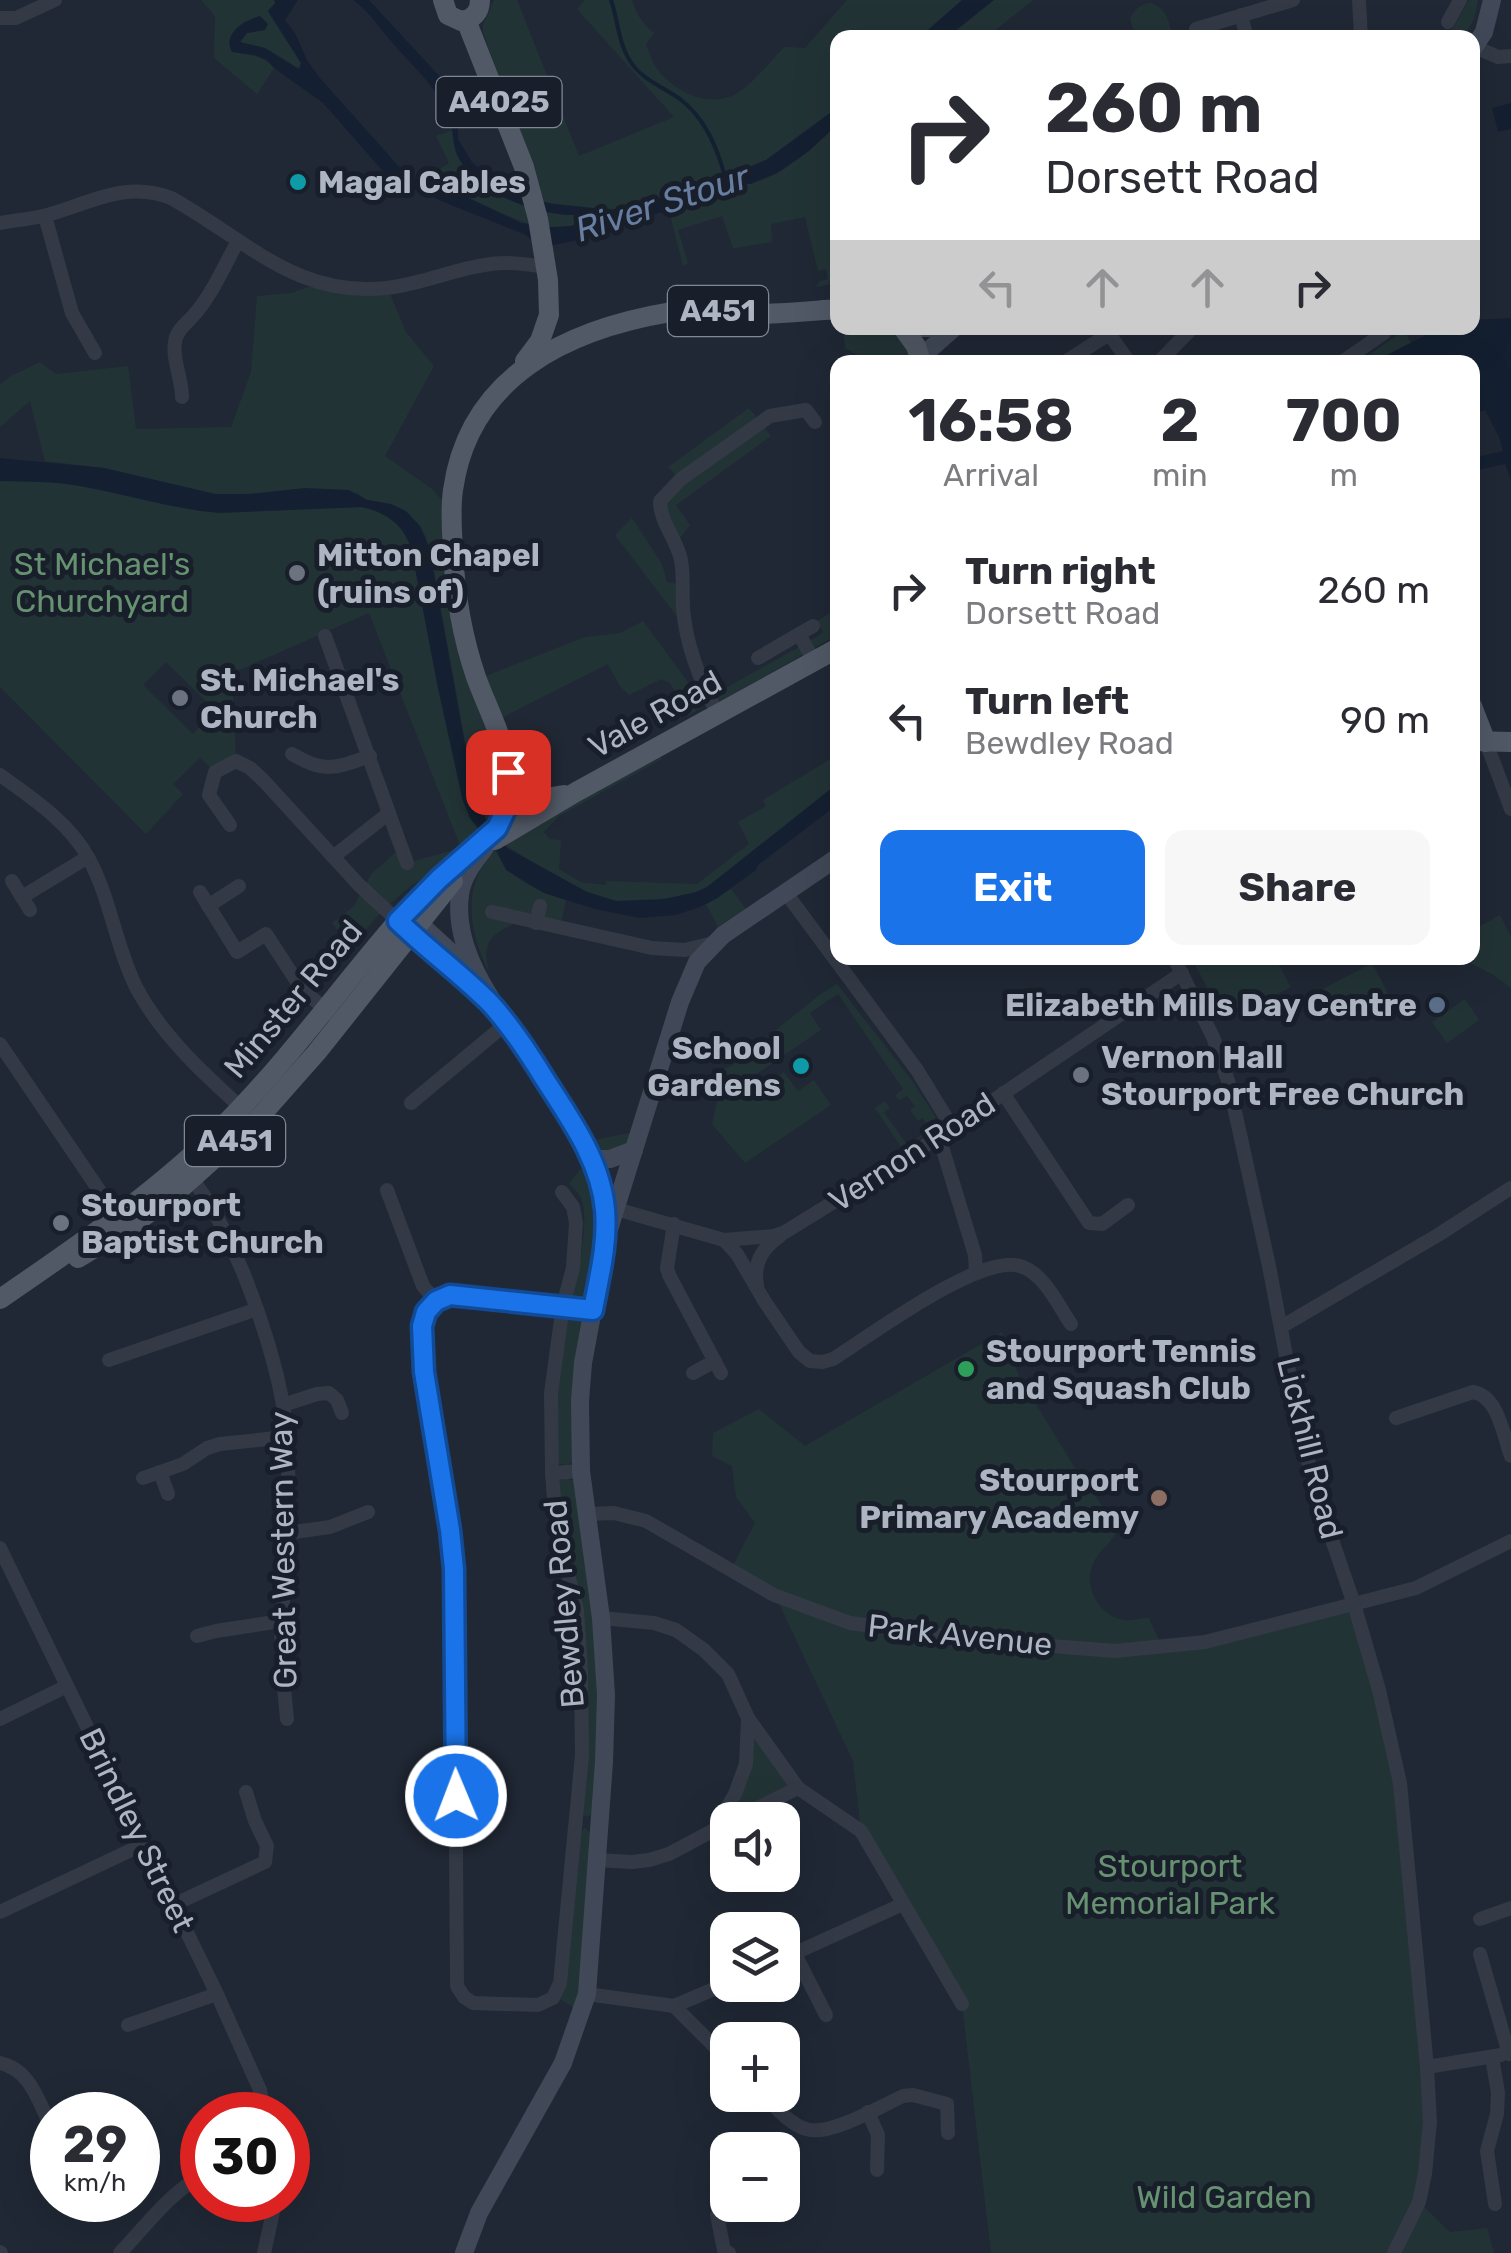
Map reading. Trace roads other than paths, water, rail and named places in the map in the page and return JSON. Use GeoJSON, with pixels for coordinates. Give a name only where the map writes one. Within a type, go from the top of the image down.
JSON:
{"type":"FeatureCollection","features":[{"type":"Feature","properties":{"kind":"main road","name":"A4025"},"geometry":{"type":"LineString","coordinates":[[442,0],[452,18],[466,20],[530,184],[556,309],[568,325],[579,330],[600,329]]}},
{"type":"Feature","properties":{"kind":"main road"},"geometry":{"type":"LineString","coordinates":[[466,20],[478,12],[480,0]]}},
{"type":"Feature","properties":{"kind":"main road"},"geometry":{"type":"LineString","coordinates":[[1480,37],[1489,20],[1492,0]]}},
{"type":"Feature","properties":{"kind":"main road"},"geometry":{"type":"LineString","coordinates":[[504,385],[544,333],[549,315],[546,267]]}},
{"type":"Feature","properties":{"kind":"main road","name":"A451"},"geometry":{"type":"LineString","coordinates":[[491,839],[508,802],[507,759],[461,626],[452,526],[453,490],[476,424],[504,385],[528,365],[578,336],[684,310],[762,314],[830,310]]}},
{"type":"Feature","properties":{"kind":"main road"},"geometry":{"type":"LineString","coordinates":[[926,355],[946,335]]}},
{"type":"Feature","properties":{"kind":"main road","name":"Vale Road"},"geometry":{"type":"LineString","coordinates":[[491,839],[830,652]]}},
{"type":"Feature","properties":{"kind":"main road"},"geometry":{"type":"LineString","coordinates":[[1480,731],[1511,742]]}},
{"type":"Feature","properties":{"kind":"main road"},"geometry":{"type":"LineString","coordinates":[[507,759],[514,782],[526,795],[548,798],[576,792]]}},
{"type":"Feature","properties":{"kind":"main road"},"geometry":{"type":"LineString","coordinates":[[491,839],[464,879],[459,900],[467,949],[482,982],[591,1159],[604,1200],[606,1239]]}},
{"type":"Feature","properties":{"kind":"main road","name":"Minster Road"},"geometry":{"type":"LineString","coordinates":[[0,1301],[121,1223],[186,1172],[248,1114],[333,1015],[404,920],[491,839]]}},
{"type":"Feature","properties":{"kind":"main road"},"geometry":{"type":"LineString","coordinates":[[714,942],[830,863]]}},
{"type":"Feature","properties":{"kind":"main road"},"geometry":{"type":"LineString","coordinates":[[404,920],[482,982]]}},
{"type":"Feature","properties":{"kind":"main road"},"geometry":{"type":"LineString","coordinates":[[404,920],[507,1022]]}},
{"type":"Feature","properties":{"kind":"main road","name":"Bewdley Road"},"geometry":{"type":"LineString","coordinates":[[464,2253],[479,2213],[564,2063],[586,1994],[606,1696],[601,1618],[581,1471],[584,1363],[606,1239],[687,982],[714,942]]}},
{"type":"Feature","properties":{"kind":"main road"},"geometry":{"type":"LineString","coordinates":[[591,1159],[618,1157],[634,1150]]}},
{"type":"Feature","properties":{"kind":"street"},"geometry":{"type":"LineString","coordinates":[[0,18],[16,18],[55,0]]}},
{"type":"Feature","properties":{"kind":"street"},"geometry":{"type":"LineString","coordinates":[[1196,29],[1293,0]]}},
{"type":"Feature","properties":{"kind":"street"},"geometry":{"type":"LineString","coordinates":[[1359,0],[1361,30]]}},
{"type":"Feature","properties":{"kind":"street"},"geometry":{"type":"LineString","coordinates":[[1448,22],[1460,0]]}},
{"type":"Feature","properties":{"kind":"street"},"geometry":{"type":"LineString","coordinates":[[1241,15],[1245,30]]}},
{"type":"Feature","properties":{"kind":"street"},"geometry":{"type":"LineString","coordinates":[[1480,50],[1511,56]]}},
{"type":"Feature","properties":{"kind":"street"},"geometry":{"type":"LineString","coordinates":[[0,223],[45,216],[130,190],[156,192],[184,205],[299,277],[343,288],[389,288],[487,264],[546,267]]}},
{"type":"Feature","properties":{"kind":"street"},"geometry":{"type":"LineString","coordinates":[[45,216],[72,313],[95,353]]}},
{"type":"Feature","properties":{"kind":"street"},"geometry":{"type":"LineString","coordinates":[[182,397],[174,342],[206,300],[238,241]]}},
{"type":"Feature","properties":{"kind":"street"},"geometry":{"type":"LineString","coordinates":[[1074,355],[1101,335]]}},
{"type":"Feature","properties":{"kind":"street"},"geometry":{"type":"LineString","coordinates":[[1166,355],[1185,335]]}},
{"type":"Feature","properties":{"kind":"street"},"geometry":{"type":"LineString","coordinates":[[1360,355],[1379,335]]}},
{"type":"Feature","properties":{"kind":"street"},"geometry":{"type":"LineString","coordinates":[[1353,355],[1370,344]]}},
{"type":"Feature","properties":{"kind":"street"},"geometry":{"type":"LineString","coordinates":[[718,714],[688,635],[682,562],[660,512],[660,501],[680,479],[770,416],[806,410],[815,422]]}},
{"type":"Feature","properties":{"kind":"street"},"geometry":{"type":"LineString","coordinates":[[758,658],[806,630],[814,661]]}},
{"type":"Feature","properties":{"kind":"street"},"geometry":{"type":"LineString","coordinates":[[325,636],[407,864]]}},
{"type":"Feature","properties":{"kind":"street"},"geometry":{"type":"LineString","coordinates":[[1480,737],[1511,809]]}},
{"type":"Feature","properties":{"kind":"street"},"geometry":{"type":"LineString","coordinates":[[292,754],[311,766],[325,768],[370,756]]}},
{"type":"Feature","properties":{"kind":"street"},"geometry":{"type":"LineString","coordinates":[[230,825],[209,795],[216,772],[236,760],[250,768],[333,856],[404,920]]}},
{"type":"Feature","properties":{"kind":"street"},"geometry":{"type":"LineString","coordinates":[[0,774],[61,822],[88,857],[120,952],[138,990],[160,1024],[248,1114]]}},
{"type":"Feature","properties":{"kind":"street"},"geometry":{"type":"LineString","coordinates":[[333,856],[389,813]]}},
{"type":"Feature","properties":{"kind":"street"},"geometry":{"type":"LineString","coordinates":[[22,896],[88,857]]}},
{"type":"Feature","properties":{"kind":"street"},"geometry":{"type":"LineString","coordinates":[[12,881],[30,910]]}},
{"type":"Feature","properties":{"kind":"street"},"geometry":{"type":"LineString","coordinates":[[238,886],[204,899],[237,952],[266,934],[303,991],[333,1015]]}},
{"type":"Feature","properties":{"kind":"street"},"geometry":{"type":"LineString","coordinates":[[786,893],[830,952]]}},
{"type":"Feature","properties":{"kind":"street"},"geometry":{"type":"LineString","coordinates":[[536,922],[540,906]]}},
{"type":"Feature","properties":{"kind":"street"},"geometry":{"type":"LineString","coordinates":[[492,912],[666,950],[685,950],[714,942]]}},
{"type":"Feature","properties":{"kind":"street"},"geometry":{"type":"LineString","coordinates":[[840,965],[918,1070],[952,1127]]}},
{"type":"Feature","properties":{"kind":"street","name":"Lickhill Road"},"geometry":{"type":"LineString","coordinates":[[1178,965],[1229,1084],[1316,1493],[1354,1604],[1400,1783],[1430,2122],[1419,2202],[1394,2253]]}},
{"type":"Feature","properties":{"kind":"street","name":"Vernon Road"},"geometry":{"type":"LineString","coordinates":[[616,1209],[724,1240],[785,1232],[939,1137],[1182,973]]}},
{"type":"Feature","properties":{"kind":"street"},"geometry":{"type":"LineString","coordinates":[[411,1103],[507,1022]]}},
{"type":"Feature","properties":{"kind":"street"},"geometry":{"type":"LineString","coordinates":[[0,1044],[121,1223]]}},
{"type":"Feature","properties":{"kind":"street"},"geometry":{"type":"LineString","coordinates":[[1003,1093],[1089,1223],[1102,1224],[1128,1204]]}},
{"type":"Feature","properties":{"kind":"street"},"geometry":{"type":"LineString","coordinates":[[939,1137],[975,1255],[976,1273]]}},
{"type":"Feature","properties":{"kind":"street","name":"Great Western Way"},"geometry":{"type":"LineString","coordinates":[[186,1172],[216,1210],[258,1309],[283,1406],[287,1532],[281,1658],[286,1719]]}},
{"type":"Feature","properties":{"kind":"street"},"geometry":{"type":"LineString","coordinates":[[1281,1327],[1438,1236],[1511,1188]]}},
{"type":"Feature","properties":{"kind":"street"},"geometry":{"type":"LineString","coordinates":[[388,1190],[423,1286],[436,1301],[450,1295],[593,1310]]}},
{"type":"Feature","properties":{"kind":"street","name":"Bewdley Road"},"geometry":{"type":"LineString","coordinates":[[436,1301],[426,1312],[422,1326],[424,1372],[454,1569],[458,1986],[473,2003],[538,2004],[553,1998],[560,1983],[582,1755],[577,1610],[556,1526],[552,1473],[551,1393],[563,1305],[573,1268],[576,1223],[573,1207],[562,1192]]}},
{"type":"Feature","properties":{"kind":"street"},"geometry":{"type":"LineString","coordinates":[[674,1224],[669,1275],[718,1367],[692,1372]]}},
{"type":"Feature","properties":{"kind":"street"},"geometry":{"type":"LineString","coordinates":[[758,1290],[760,1258],[785,1232]]}},
{"type":"Feature","properties":{"kind":"street"},"geometry":{"type":"LineString","coordinates":[[724,1240],[737,1254],[799,1352],[810,1360],[834,1359],[955,1282],[1004,1265],[1017,1265],[1042,1281],[1071,1324]]}},
{"type":"Feature","properties":{"kind":"street"},"geometry":{"type":"LineString","coordinates":[[109,1360],[258,1309]]}},
{"type":"Feature","properties":{"kind":"street"},"geometry":{"type":"LineString","coordinates":[[1396,1418],[1479,1392],[1492,1404],[1511,1456]]}},
{"type":"Feature","properties":{"kind":"street"},"geometry":{"type":"LineString","coordinates":[[283,1406],[329,1393],[342,1413]]}},
{"type":"Feature","properties":{"kind":"street"},"geometry":{"type":"LineString","coordinates":[[143,1478],[191,1461],[207,1448],[220,1444],[286,1437]]}},
{"type":"Feature","properties":{"kind":"street"},"geometry":{"type":"LineString","coordinates":[[552,1473],[581,1471]]}},
{"type":"Feature","properties":{"kind":"street"},"geometry":{"type":"LineString","coordinates":[[160,1472],[168,1494]]}},
{"type":"Feature","properties":{"kind":"street"},"geometry":{"type":"LineString","coordinates":[[287,1532],[330,1527],[368,1512]]}},
{"type":"Feature","properties":{"kind":"street","name":"Park Avenue"},"geometry":{"type":"LineString","coordinates":[[588,1514],[614,1513],[646,1521],[774,1595],[850,1622],[974,1640],[1115,1650],[1206,1642],[1416,1588],[1511,1541]]}},
{"type":"Feature","properties":{"kind":"street","name":"Brindley Street"},"geometry":{"type":"LineString","coordinates":[[0,1548],[217,1994],[260,2092]]}},
{"type":"Feature","properties":{"kind":"street"},"geometry":{"type":"LineString","coordinates":[[601,1618],[654,1623],[676,1630],[728,1674],[748,1718],[798,1788],[861,1831],[962,2004]]}},
{"type":"Feature","properties":{"kind":"street"},"geometry":{"type":"LineString","coordinates":[[197,1636],[282,1621]]}},
{"type":"Feature","properties":{"kind":"street"},"geometry":{"type":"LineString","coordinates":[[0,1719],[67,1686]]}},
{"type":"Feature","properties":{"kind":"street"},"geometry":{"type":"LineString","coordinates":[[732,1802],[746,1764],[748,1718]]}},
{"type":"Feature","properties":{"kind":"street"},"geometry":{"type":"LineString","coordinates":[[770,1802],[798,1788]]}},
{"type":"Feature","properties":{"kind":"street"},"geometry":{"type":"LineString","coordinates":[[173,1905],[265,1862],[266,1846],[246,1792]]}},
{"type":"Feature","properties":{"kind":"street"},"geometry":{"type":"LineString","coordinates":[[576,1824],[600,1826]]}},
{"type":"Feature","properties":{"kind":"street"},"geometry":{"type":"LineString","coordinates":[[596,1860],[649,1860],[670,1854],[710,1832]]}},
{"type":"Feature","properties":{"kind":"street"},"geometry":{"type":"LineString","coordinates":[[0,1912],[144,1844]]}},
{"type":"Feature","properties":{"kind":"street"},"geometry":{"type":"LineString","coordinates":[[800,1952],[903,1904]]}},
{"type":"Feature","properties":{"kind":"street"},"geometry":{"type":"LineString","coordinates":[[1480,1918],[1511,1908]]}},
{"type":"Feature","properties":{"kind":"street"},"geometry":{"type":"LineString","coordinates":[[1428,2067],[1510,2054],[1480,1954]]}},
{"type":"Feature","properties":{"kind":"street"},"geometry":{"type":"LineString","coordinates":[[800,1975],[826,2016]]}},
{"type":"Feature","properties":{"kind":"street"},"geometry":{"type":"LineString","coordinates":[[586,1994],[674,2006],[710,1991]]}},
{"type":"Feature","properties":{"kind":"street"},"geometry":{"type":"LineString","coordinates":[[128,2025],[217,1994]]}},
{"type":"Feature","properties":{"kind":"street"},"geometry":{"type":"LineString","coordinates":[[674,2006],[710,2042]]}},
{"type":"Feature","properties":{"kind":"street"},"geometry":{"type":"LineString","coordinates":[[1492,2057],[1497,2114],[1487,2152],[1495,2204]]}},
{"type":"Feature","properties":{"kind":"street"},"geometry":{"type":"LineString","coordinates":[[0,2062],[25,2074],[34,2092]]}},
{"type":"Feature","properties":{"kind":"street"},"geometry":{"type":"LineString","coordinates":[[782,2112],[808,2130],[834,2127],[913,2095],[947,2104],[948,2133]]}},
{"type":"Feature","properties":{"kind":"street"},"geometry":{"type":"LineString","coordinates":[[868,2112],[878,2135],[878,2170]]}},
{"type":"Feature","properties":{"kind":"street"},"geometry":{"type":"LineString","coordinates":[[120,2253],[180,2192]]}},
{"type":"Feature","properties":{"kind":"street"},"geometry":{"type":"LineString","coordinates":[[264,2253],[270,2222]]}},
{"type":"Feature","properties":{"kind":"street"},"geometry":{"type":"LineString","coordinates":[[718,2222],[724,2250],[729,2253]]}},
{"type":"Feature","properties":{"kind":"water","name":"River Stour"},"geometry":{"type":"Polygon","coordinates":[[[274,0],[298,0],[285,20],[307,60],[410,179],[445,187],[521,223],[572,226],[590,214],[563,215],[530,208],[501,196],[475,178],[457,155],[449,116],[441,100],[353,0],[369,0],[444,81],[458,119],[458,139],[472,162],[496,184],[527,198],[611,210],[651,202],[726,171],[766,160],[830,113],[830,132],[777,173],[751,184],[717,189],[685,207],[638,218],[582,239],[554,245],[536,243],[524,234],[389,178],[323,103],[267,60],[232,52],[232,34],[241,24],[260,16],[268,24],[265,30],[247,33],[240,42],[265,48],[299,69],[301,63],[268,11],[274,0]]]}},
{"type":"Feature","properties":{"kind":"water"},"geometry":{"type":"Polygon","coordinates":[[[962,0],[994,0],[956,30],[928,30],[962,0]]]}},
{"type":"Feature","properties":{"kind":"water"},"geometry":{"type":"Polygon","coordinates":[[[1511,103],[1511,129],[1498,132],[1492,108],[1511,103]]]}},
{"type":"Feature","properties":{"kind":"water"},"geometry":{"type":"Polygon","coordinates":[[[1511,318],[1511,480],[1505,464],[1480,469],[1480,456],[1503,451],[1485,410],[1480,412],[1480,355],[1387,355],[1426,335],[1480,335],[1480,320],[1511,318]]]}},
{"type":"Feature","properties":{"kind":"water"},"geometry":{"type":"Polygon","coordinates":[[[0,458],[104,468],[215,494],[305,488],[349,490],[367,500],[406,511],[420,526],[429,547],[474,791],[488,825],[507,848],[587,892],[616,901],[665,899],[696,892],[830,790],[830,810],[716,899],[676,915],[639,918],[544,893],[506,870],[496,850],[470,818],[463,801],[411,547],[392,521],[362,507],[219,513],[69,484],[0,481],[0,458]]]}},
{"type":"Feature","properties":{"kind":"waterway","name":"River Stour"},"geometry":{"type":"LineString","coordinates":[[611,0],[630,61],[640,73],[696,114],[713,142],[724,173]]}},
{"type":"Feature","properties":{"kind":"place","name":"Magal Cables"},"geometry":{"type":"Point","coordinates":[298,182]}},
{"type":"Feature","properties":{"kind":"place","name":"Mitton Chapel (ruins of)"},"geometry":{"type":"Point","coordinates":[297,573]}},
{"type":"Feature","properties":{"kind":"place","name":"St. Michael's Church"},"geometry":{"type":"Point","coordinates":[180,698]}},
{"type":"Feature","properties":{"kind":"place","name":"Elizabeth Mills Day Centre"},"geometry":{"type":"Point","coordinates":[1437,1005]}},
{"type":"Feature","properties":{"kind":"place","name":"School Gardens"},"geometry":{"type":"Point","coordinates":[801,1066]}},
{"type":"Feature","properties":{"kind":"place","name":"Vernon Hall Stourport Free Church"},"geometry":{"type":"Point","coordinates":[1081,1075]}},
{"type":"Feature","properties":{"kind":"place","name":"Stourport Baptist Church"},"geometry":{"type":"Point","coordinates":[61,1223]}},
{"type":"Feature","properties":{"kind":"place","name":"Stourport Tennis and Squash Club"},"geometry":{"type":"Point","coordinates":[966,1369]}},
{"type":"Feature","properties":{"kind":"place","name":"Stourport Primary Academy"},"geometry":{"type":"Point","coordinates":[1159,1498]}},
{"type":"Feature","properties":{"kind":"park label","name":"St Michael's Churchyard"},"geometry":{"type":"Point","coordinates":[102,582]}},
{"type":"Feature","properties":{"kind":"park label","name":"Stourport Memorial Park"},"geometry":{"type":"Point","coordinates":[1170,1884]}},
{"type":"Feature","properties":{"kind":"park label","name":"Wild Garden"},"geometry":{"type":"Point","coordinates":[1224,2197]}}]}
